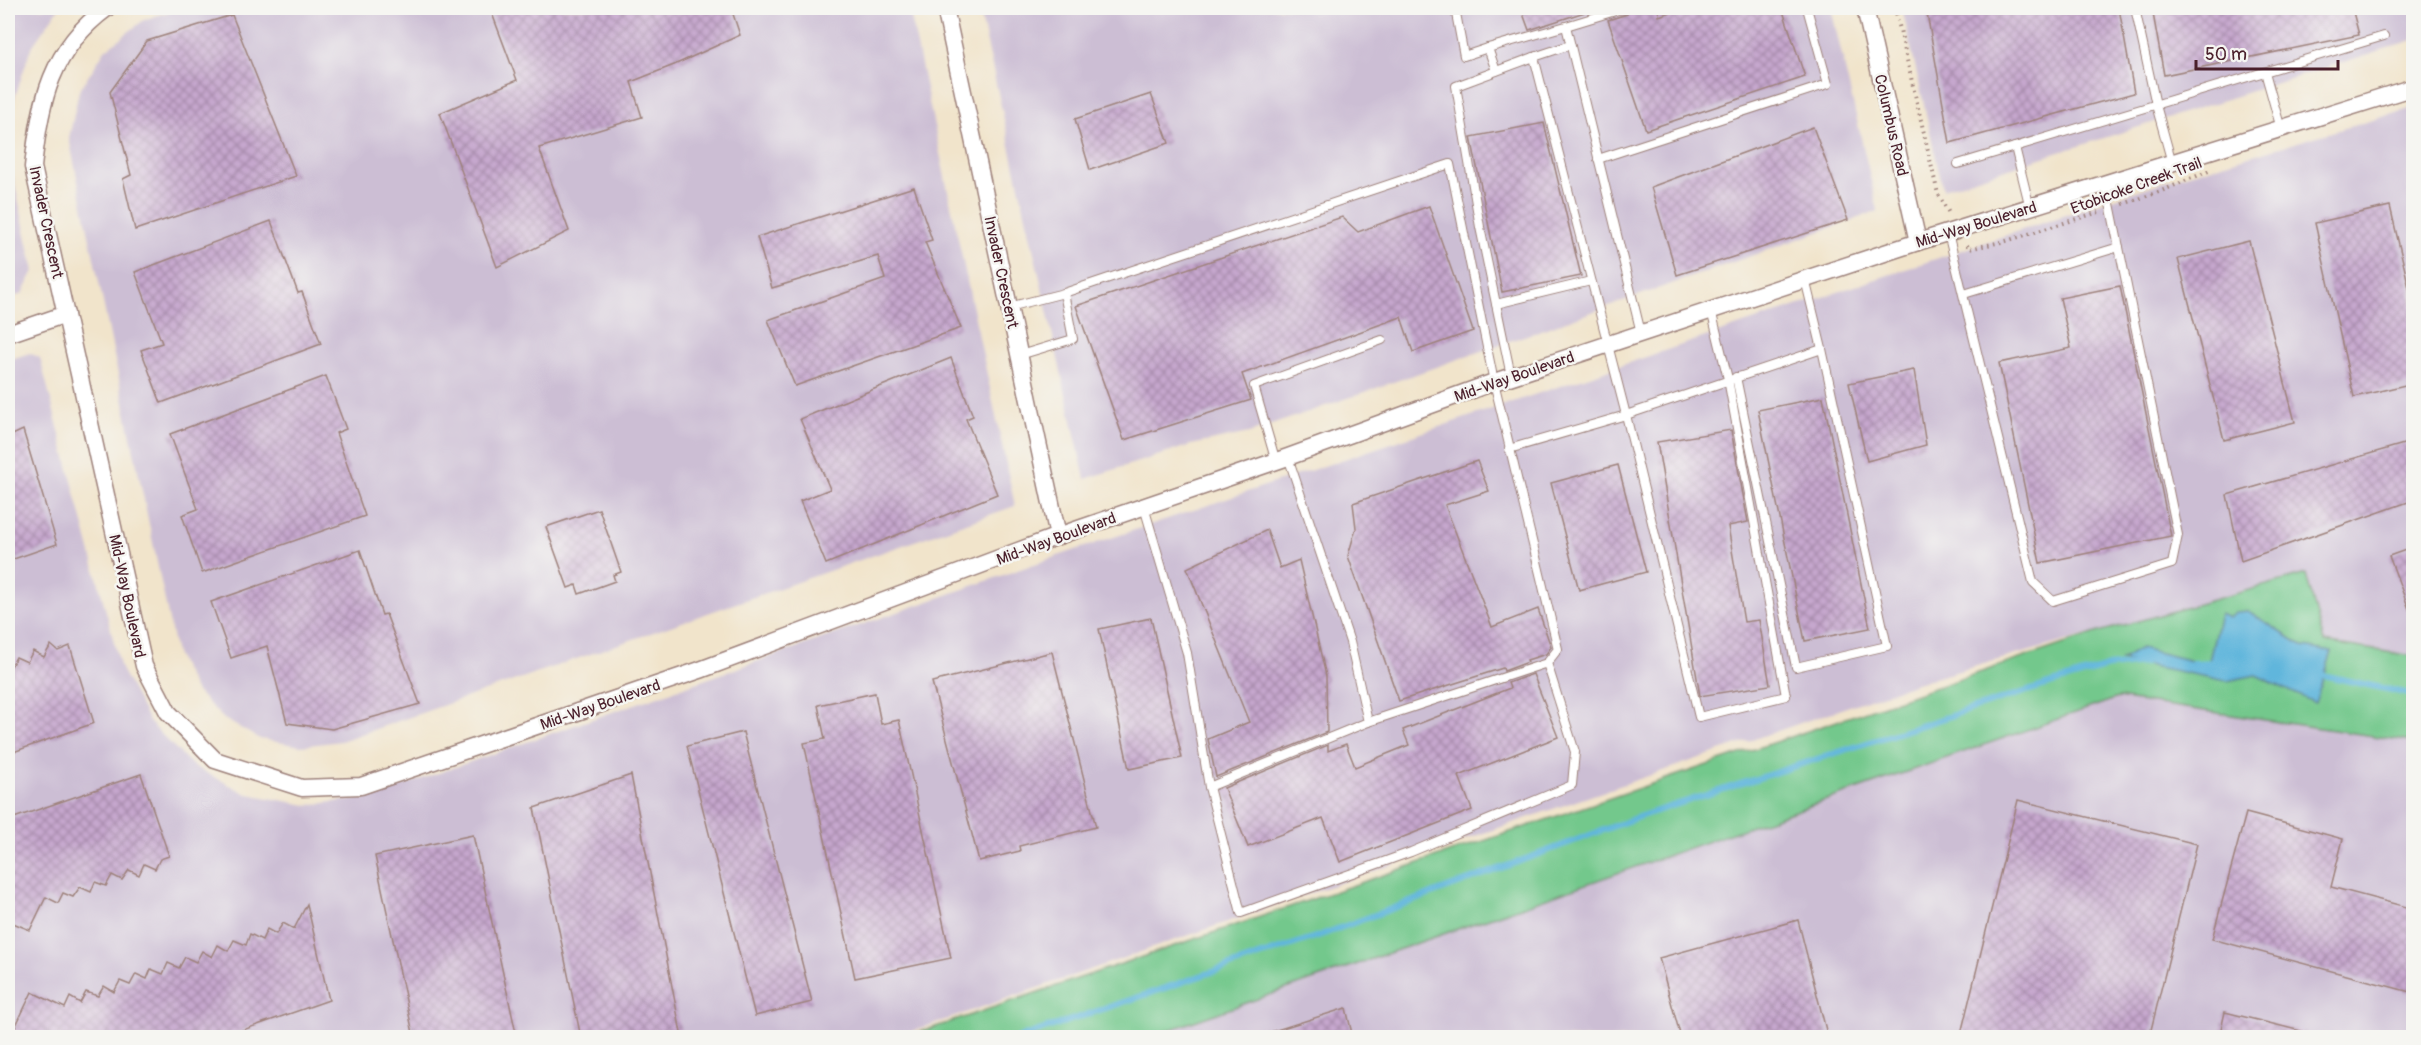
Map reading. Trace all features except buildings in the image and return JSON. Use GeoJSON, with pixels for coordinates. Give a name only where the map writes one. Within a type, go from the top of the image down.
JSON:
{"type":"FeatureCollection","features":[{"type":"Feature","properties":{"kind":"street","name":"Invader Crescent"},"geometry":{"type":"LineString","coordinates":[[66,314],[33,167],[37,129],[47,88],[67,46],[92,19],[107,8]]}},
{"type":"Feature","properties":{"kind":"street","name":"Invader Crescent"},"geometry":{"type":"LineString","coordinates":[[945,8],[1058,536]]}},
{"type":"Feature","properties":{"kind":"street","name":"Columbus Road"},"geometry":{"type":"LineString","coordinates":[[1865,8],[1918,242]]}},
{"type":"Feature","properties":{"kind":"street","name":"Mid-Way Boulevard"},"geometry":{"type":"LineString","coordinates":[[66,314],[144,666],[168,712],[215,760],[302,788],[361,786],[700,670],[1058,536],[1282,460],[1511,376],[1918,242],[2281,129],[2413,93]]}},
{"type":"Feature","properties":{"kind":"street"},"geometry":{"type":"LineString","coordinates":[[8,334],[66,314]]}},
{"type":"Feature","properties":{"kind":"lane"},"geometry":{"type":"LineString","coordinates":[[1455,8],[1464,56],[1625,8]]}},
{"type":"Feature","properties":{"kind":"lane"},"geometry":{"type":"LineString","coordinates":[[1598,159],[1828,84],[1807,8]]}},
{"type":"Feature","properties":{"kind":"lane"},"geometry":{"type":"LineString","coordinates":[[2135,8],[2156,105],[2172,163]]}},
{"type":"Feature","properties":{"kind":"lane"},"geometry":{"type":"LineString","coordinates":[[1566,26],[1641,333]]}},
{"type":"Feature","properties":{"kind":"lane"},"geometry":{"type":"LineString","coordinates":[[1958,164],[2384,36]]}},
{"type":"Feature","properties":{"kind":"lane"},"geometry":{"type":"LineString","coordinates":[[1511,376],[1480,227],[1456,86],[1570,45]]}},
{"type":"Feature","properties":{"kind":"lane"},"geometry":{"type":"LineString","coordinates":[[1488,48],[1496,71]]}},
{"type":"Feature","properties":{"kind":"lane"},"geometry":{"type":"LineString","coordinates":[[1534,57],[1626,415],[1699,717],[1786,696],[1732,378]]}},
{"type":"Feature","properties":{"kind":"lane"},"geometry":{"type":"LineString","coordinates":[[2265,72],[2281,129]]}},
{"type":"Feature","properties":{"kind":"lane"},"geometry":{"type":"LineString","coordinates":[[2015,147],[2030,208]]}},
{"type":"Feature","properties":{"kind":"lane"},"geometry":{"type":"LineString","coordinates":[[1009,307],[1064,292],[1450,164],[1494,382],[1558,650],[1547,663],[1368,722],[1209,787]]}},
{"type":"Feature","properties":{"kind":"lane"},"geometry":{"type":"LineString","coordinates":[[1948,233],[2033,582],[2054,601],[2172,564],[2178,535],[2106,184]]}},
{"type":"Feature","properties":{"kind":"lane"},"geometry":{"type":"LineString","coordinates":[[1964,294],[2120,247]]}},
{"type":"Feature","properties":{"kind":"lane"},"geometry":{"type":"LineString","coordinates":[[1711,310],[1732,378],[1796,667],[1887,646],[1805,279]]}},
{"type":"Feature","properties":{"kind":"lane"},"geometry":{"type":"LineString","coordinates":[[1496,304],[1591,281]]}},
{"type":"Feature","properties":{"kind":"lane"},"geometry":{"type":"LineString","coordinates":[[1020,355],[1073,339],[1064,292]]}},
{"type":"Feature","properties":{"kind":"lane"},"geometry":{"type":"LineString","coordinates":[[1368,722],[1350,642],[1254,386],[1382,340]]}},
{"type":"Feature","properties":{"kind":"lane"},"geometry":{"type":"LineString","coordinates":[[1509,449],[1626,415],[1822,349]]}},
{"type":"Feature","properties":{"kind":"lane"},"geometry":{"type":"LineString","coordinates":[[1144,507],[1187,653],[1209,787],[1241,913],[1411,852],[1572,785],[1575,752],[1547,663]]}},
{"type":"Feature","properties":{"kind":"path"},"geometry":{"type":"LineString","coordinates":[[1895,8],[1938,194]]}},
{"type":"Feature","properties":{"kind":"path","name":"Etobicoke Creek Trail"},"geometry":{"type":"LineString","coordinates":[[1969,249],[2006,241],[2111,208],[2159,192],[2220,167]]}},
{"type":"Feature","properties":{"kind":"shaded area"},"geometry":{"type":"Polygon","coordinates":[[[8,8],[59,8],[31,48],[12,106],[11,167],[34,271],[22,294],[8,299],[8,8]]]}},
{"type":"Feature","properties":{"kind":"shaded area"},"geometry":{"type":"Polygon","coordinates":[[[180,8],[909,8],[1015,506],[341,741],[301,746],[260,739],[224,719],[195,690],[176,654],[69,138],[79,91],[105,50],[144,20],[180,8]]]}},
{"type":"Feature","properties":{"kind":"shaded area"},"geometry":{"type":"Polygon","coordinates":[[[979,8],[1831,8],[1878,211],[1249,433],[1191,445],[1085,479],[979,8]]]}},
{"type":"Feature","properties":{"kind":"shaded area"},"geometry":{"type":"Polygon","coordinates":[[[1902,8],[2413,8],[2413,40],[1943,189],[1902,8]]]}},
{"type":"Feature","properties":{"kind":"shaded area"},"geometry":{"type":"Polygon","coordinates":[[[2413,108],[2413,656],[2324,642],[2305,574],[1916,683],[896,1037],[8,1037],[8,360],[30,353],[40,358],[121,669],[150,723],[193,766],[247,794],[307,805],[367,798],[1052,558],[2172,179],[2413,108]]]}},
{"type":"Feature","properties":{"kind":"shaded area"},"geometry":{"type":"Polygon","coordinates":[[[2118,698],[2413,742],[2413,1037],[1120,1038],[2118,698]]]}},
{"type":"Feature","properties":{"kind":"green space"},"geometry":{"type":"Polygon","coordinates":[[[2306,574],[2324,642],[2413,656],[2413,742],[2118,698],[1149,1037],[903,1038],[2099,632],[2306,574]]]}},
{"type":"Feature","properties":{"kind":"water"},"geometry":{"type":"Polygon","coordinates":[[[2248,611],[2304,647],[2332,652],[2315,703],[2256,675],[2227,681],[2121,660],[2141,648],[2208,665],[2220,614],[2230,618],[2235,612],[2248,611]]]}},
{"type":"Feature","properties":{"kind":"waterway"},"geometry":{"type":"LineString","coordinates":[[2193,663],[2216,662]]}},
{"type":"Feature","properties":{"kind":"waterway"},"geometry":{"type":"LineString","coordinates":[[1018,1038],[1321,935],[1641,816],[2043,686],[2108,667],[2144,663]]}},
{"type":"Feature","properties":{"kind":"waterway"},"geometry":{"type":"LineString","coordinates":[[2318,674],[2414,695]]}}]}
